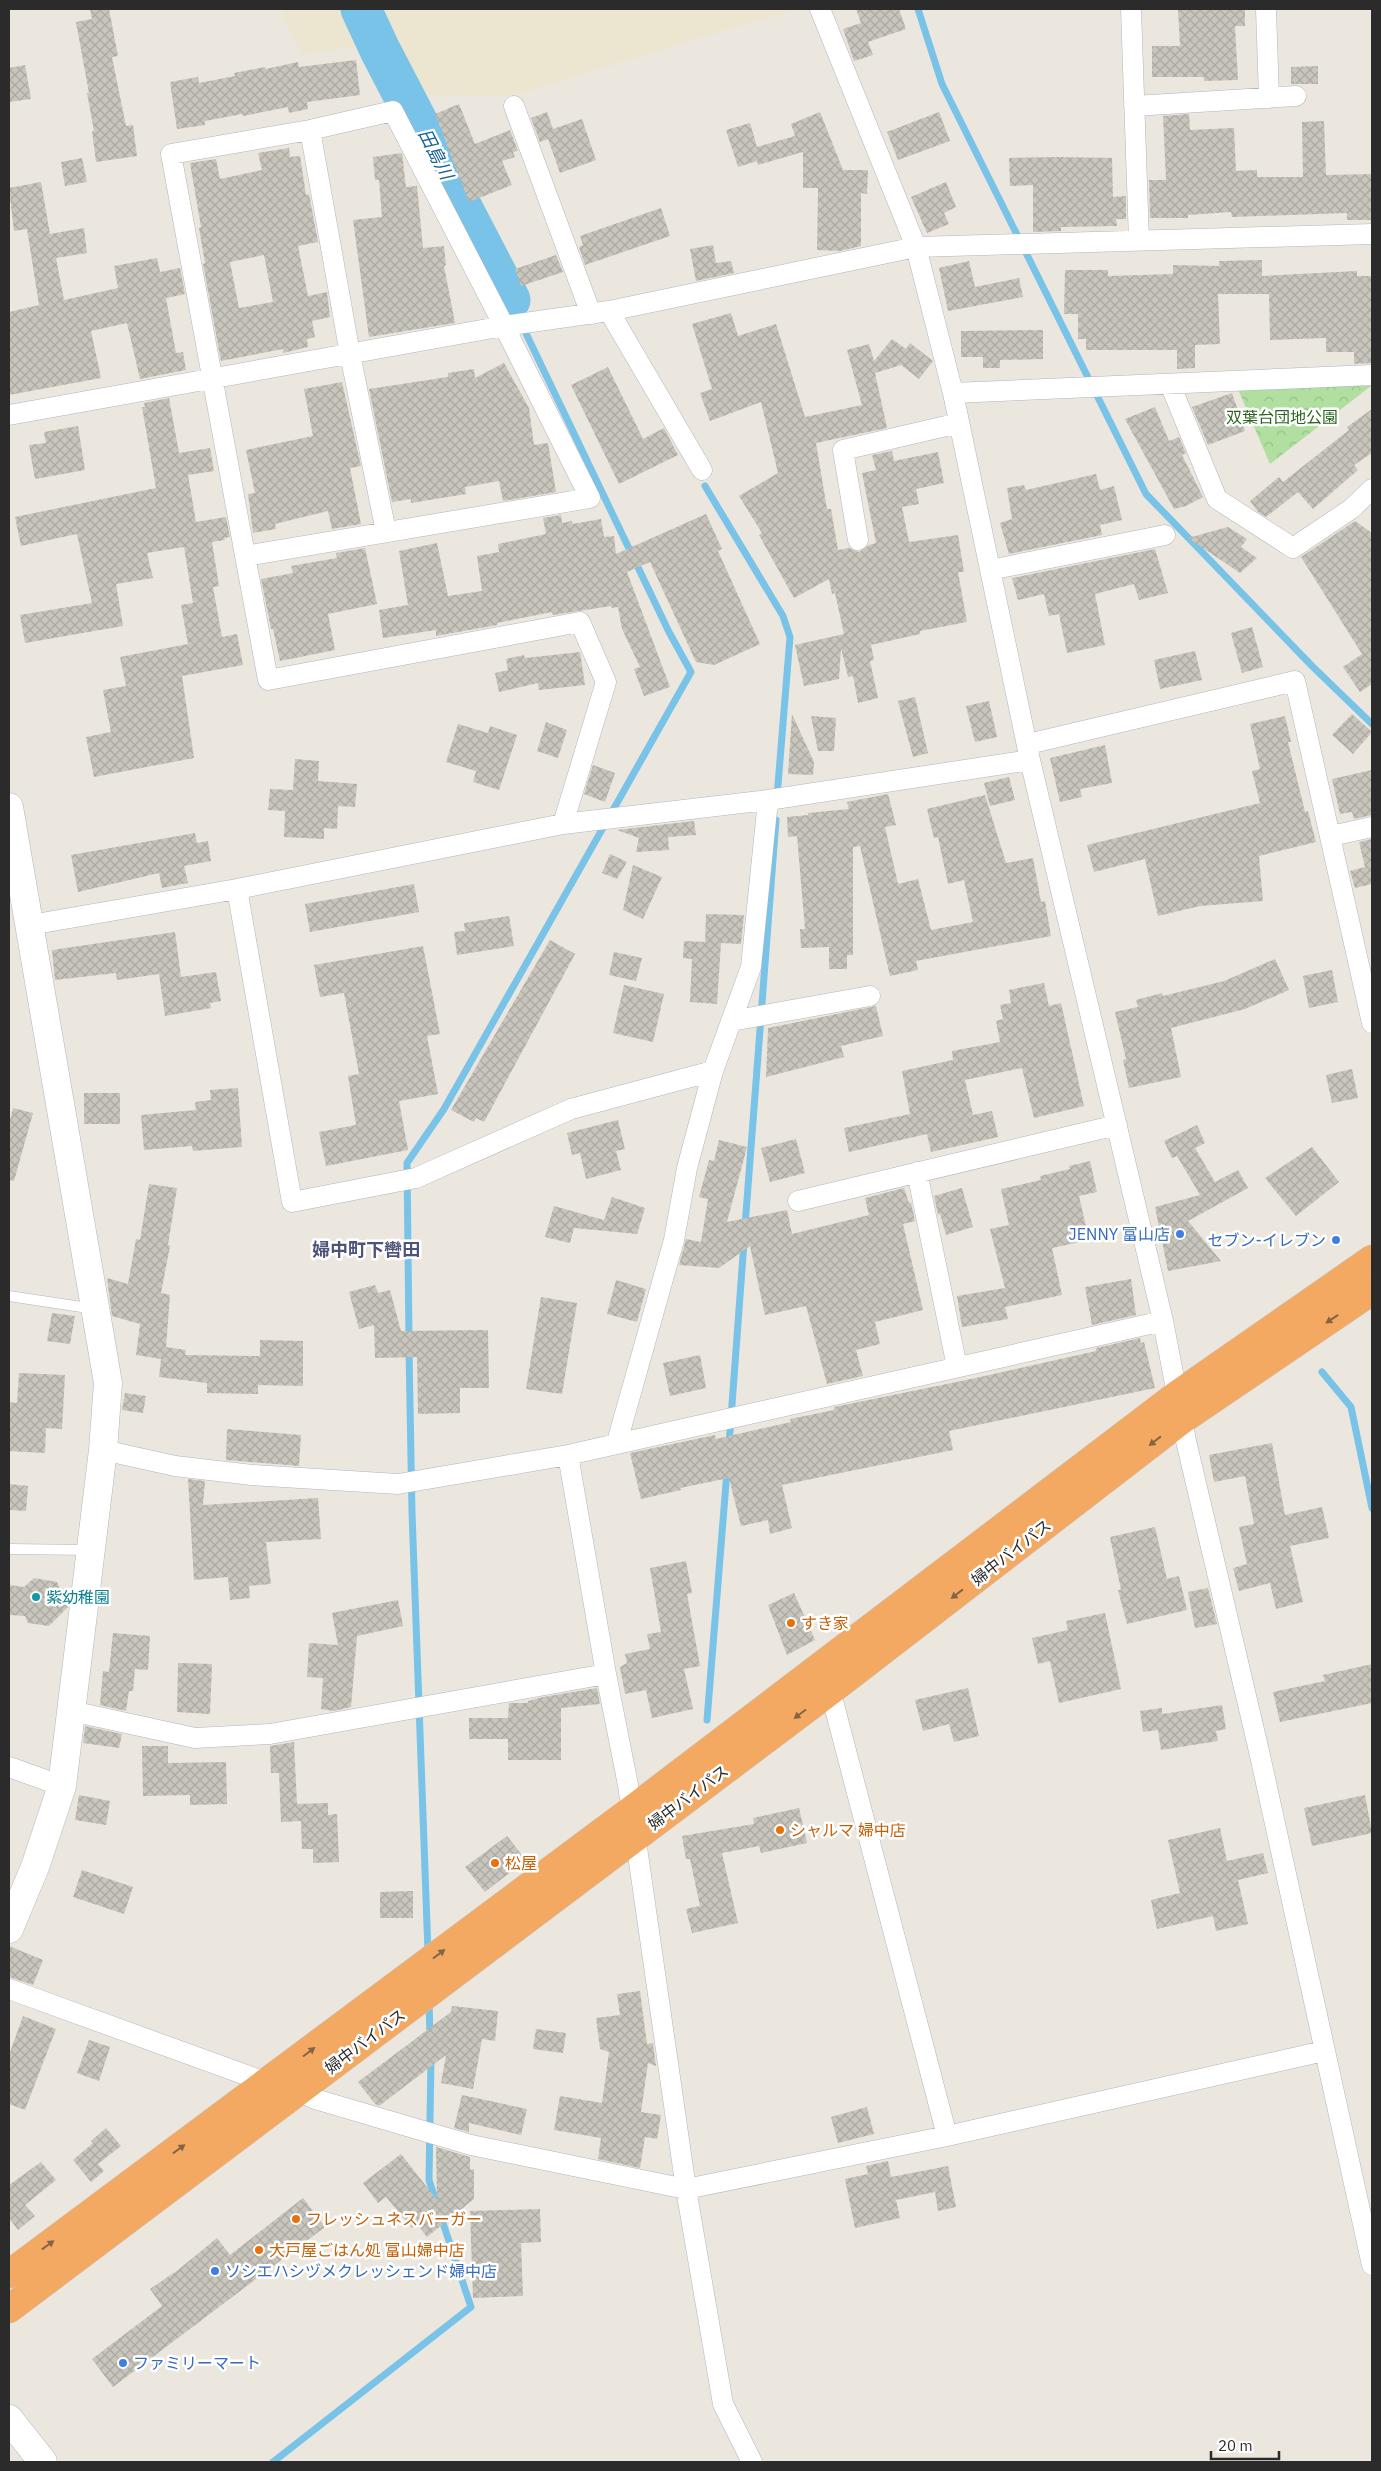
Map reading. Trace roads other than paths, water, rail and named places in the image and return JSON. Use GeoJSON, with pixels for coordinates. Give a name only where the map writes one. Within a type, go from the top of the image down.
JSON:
{"type":"FeatureCollection","features":[{"type":"Feature","properties":{"kind":"highway","name":"婦中バイパス"},"geometry":{"type":"LineString","coordinates":[[9,2309],[298,2091],[633,1823],[1372,1259]]}},
{"type":"Feature","properties":{"kind":"highway","name":"婦中バイパス"},"geometry":{"type":"LineString","coordinates":[[9,2274],[268,2083],[633,1823],[829,1692],[1180,1407],[1372,1291]]}},
{"type":"Feature","properties":{"kind":"street"},"geometry":{"type":"LineString","coordinates":[[820,9],[916,247],[953,393],[1029,752],[1163,1321],[1180,1407],[1261,1759],[1372,2265]]}},
{"type":"Feature","properties":{"kind":"street"},"geometry":{"type":"LineString","coordinates":[[1131,9],[1139,241]]}},
{"type":"Feature","properties":{"kind":"street"},"geometry":{"type":"LineString","coordinates":[[1266,9],[1269,98]]}},
{"type":"Feature","properties":{"kind":"street"},"geometry":{"type":"LineString","coordinates":[[1134,106],[1296,96]]}},
{"type":"Feature","properties":{"kind":"street"},"geometry":{"type":"LineString","coordinates":[[514,106],[600,312],[702,470]]}},
{"type":"Feature","properties":{"kind":"street"},"geometry":{"type":"LineString","coordinates":[[245,556],[590,498],[393,111],[310,130],[171,154],[212,379],[268,680],[580,622],[606,682],[562,824]]}},
{"type":"Feature","properties":{"kind":"street"},"geometry":{"type":"LineString","coordinates":[[310,130],[350,354],[386,532]]}},
{"type":"Feature","properties":{"kind":"street"},"geometry":{"type":"LineString","coordinates":[[9,415],[504,326],[600,312],[916,247],[1372,234]]}},
{"type":"Feature","properties":{"kind":"street"},"geometry":{"type":"LineString","coordinates":[[953,393],[1372,375]]}},
{"type":"Feature","properties":{"kind":"street"},"geometry":{"type":"LineString","coordinates":[[1170,384],[1217,499],[1293,548],[1351,509],[1372,489]]}},
{"type":"Feature","properties":{"kind":"street"},"geometry":{"type":"LineString","coordinates":[[858,540],[843,450],[959,423]]}},
{"type":"Feature","properties":{"kind":"street"},"geometry":{"type":"LineString","coordinates":[[990,570],[1165,535]]}},
{"type":"Feature","properties":{"kind":"street"},"geometry":{"type":"LineString","coordinates":[[30,925],[237,889],[562,824],[768,800],[1029,752],[1295,681],[1372,1023]]}},
{"type":"Feature","properties":{"kind":"street"},"geometry":{"type":"LineString","coordinates":[[617,1442],[674,1240],[687,1168],[713,1071],[751,967],[768,800]]}},
{"type":"Feature","properties":{"kind":"street"},"geometry":{"type":"LineString","coordinates":[[9,806],[108,1383],[103,1450],[89,1550],[62,1786],[35,1867],[9,1929]]}},
{"type":"Feature","properties":{"kind":"street"},"geometry":{"type":"LineString","coordinates":[[1331,836],[1372,827]]}},
{"type":"Feature","properties":{"kind":"street"},"geometry":{"type":"LineString","coordinates":[[237,889],[292,1202],[416,1178],[571,1109],[713,1071]]}},
{"type":"Feature","properties":{"kind":"street"},"geometry":{"type":"LineString","coordinates":[[731,1021],[870,996]]}},
{"type":"Feature","properties":{"kind":"street"},"geometry":{"type":"LineString","coordinates":[[798,1200],[1117,1125]]}},
{"type":"Feature","properties":{"kind":"street"},"geometry":{"type":"LineString","coordinates":[[917,1172],[957,1366]]}},
{"type":"Feature","properties":{"kind":"street"},"geometry":{"type":"LineString","coordinates":[[103,1450],[175,1466],[252,1475],[398,1484],[568,1455],[617,1442],[1163,1321]]}},
{"type":"Feature","properties":{"kind":"street"},"geometry":{"type":"LineString","coordinates":[[568,1455],[606,1674],[628,1786],[686,2189],[723,2404],[752,2462]]}},
{"type":"Feature","properties":{"kind":"street"},"geometry":{"type":"LineString","coordinates":[[71,1711],[195,1738],[270,1734],[606,1674]]}},
{"type":"Feature","properties":{"kind":"street"},"geometry":{"type":"LineString","coordinates":[[829,1692],[834,1704],[947,2136]]}},
{"type":"Feature","properties":{"kind":"street"},"geometry":{"type":"LineString","coordinates":[[9,1767],[62,1786]]}},
{"type":"Feature","properties":{"kind":"street"},"geometry":{"type":"LineString","coordinates":[[9,1989],[268,2083]]}},
{"type":"Feature","properties":{"kind":"street"},"geometry":{"type":"LineString","coordinates":[[298,2091],[315,2099],[471,2145],[686,2189],[947,2136],[1324,2051]]}},
{"type":"Feature","properties":{"kind":"street"},"geometry":{"type":"LineString","coordinates":[[9,2419],[43,2462]]}},
{"type":"Feature","properties":{"kind":"lane"},"geometry":{"type":"LineString","coordinates":[[9,1296],[96,1309]]}},
{"type":"Feature","properties":{"kind":"lane"},"geometry":{"type":"LineString","coordinates":[[9,1548],[89,1550]]}},
{"type":"Feature","properties":{"kind":"waterway","name":"田島川"},"geometry":{"type":"LineString","coordinates":[[361,9],[380,50],[510,300]]}},
{"type":"Feature","properties":{"kind":"waterway"},"geometry":{"type":"LineString","coordinates":[[918,9],[942,84],[1146,494],[1312,666],[1372,724]]}},
{"type":"Feature","properties":{"kind":"waterway"},"geometry":{"type":"LineString","coordinates":[[409,1338],[407,1163],[444,1109],[691,672],[669,632],[510,300]]}},
{"type":"Feature","properties":{"kind":"waterway"},"geometry":{"type":"LineString","coordinates":[[705,486],[783,616],[790,637],[777,797]]}},
{"type":"Feature","properties":{"kind":"waterway"},"geometry":{"type":"LineString","coordinates":[[745,1226],[776,820]]}},
{"type":"Feature","properties":{"kind":"waterway"},"geometry":{"type":"LineString","coordinates":[[729,1445],[744,1242]]}},
{"type":"Feature","properties":{"kind":"waterway"},"geometry":{"type":"LineString","coordinates":[[409,1349],[412,1512],[428,1953]]}},
{"type":"Feature","properties":{"kind":"waterway"},"geometry":{"type":"LineString","coordinates":[[1322,1372],[1351,1407],[1372,1508]]}},
{"type":"Feature","properties":{"kind":"waterway"},"geometry":{"type":"LineString","coordinates":[[707,1720],[727,1471]]}},
{"type":"Feature","properties":{"kind":"waterway"},"geometry":{"type":"LineString","coordinates":[[429,2001],[430,2035]]}},
{"type":"Feature","properties":{"kind":"waterway"},"geometry":{"type":"LineString","coordinates":[[431,2058],[429,2180],[437,2204]]}},
{"type":"Feature","properties":{"kind":"waterway"},"geometry":{"type":"LineString","coordinates":[[273,2462],[471,2307],[441,2217]]}},
{"type":"Feature","properties":{"kind":"place","name":"JENNY 富山店"},"geometry":{"type":"Point","coordinates":[1180,1234]}},
{"type":"Feature","properties":{"kind":"place","name":"セブン-イレブン"},"geometry":{"type":"Point","coordinates":[1336,1240]}},
{"type":"Feature","properties":{"kind":"place","name":"紫幼稚園"},"geometry":{"type":"Point","coordinates":[36,1597]}},
{"type":"Feature","properties":{"kind":"place","name":"すき家"},"geometry":{"type":"Point","coordinates":[791,1623]}},
{"type":"Feature","properties":{"kind":"place","name":"シャルマ 婦中店"},"geometry":{"type":"Point","coordinates":[780,1830]}},
{"type":"Feature","properties":{"kind":"place","name":"松屋"},"geometry":{"type":"Point","coordinates":[495,1863]}},
{"type":"Feature","properties":{"kind":"place","name":"フレッシュネスバーガー"},"geometry":{"type":"Point","coordinates":[296,2219]}},
{"type":"Feature","properties":{"kind":"place","name":"大戸屋ごはん処 富山婦中店"},"geometry":{"type":"Point","coordinates":[259,2250]}},
{"type":"Feature","properties":{"kind":"place","name":"ソシエハシヅメクレッシェンド婦中店"},"geometry":{"type":"Point","coordinates":[215,2271]}},
{"type":"Feature","properties":{"kind":"place","name":"ファミリーマート"},"geometry":{"type":"Point","coordinates":[123,2363]}},
{"type":"Feature","properties":{"kind":"district","name":"婦中町下轡田"},"geometry":{"type":"Point","coordinates":[366,1249]}},
{"type":"Feature","properties":{"kind":"park label","name":"双葉台団地公園"},"geometry":{"type":"Point","coordinates":[1282,417]}}]}
